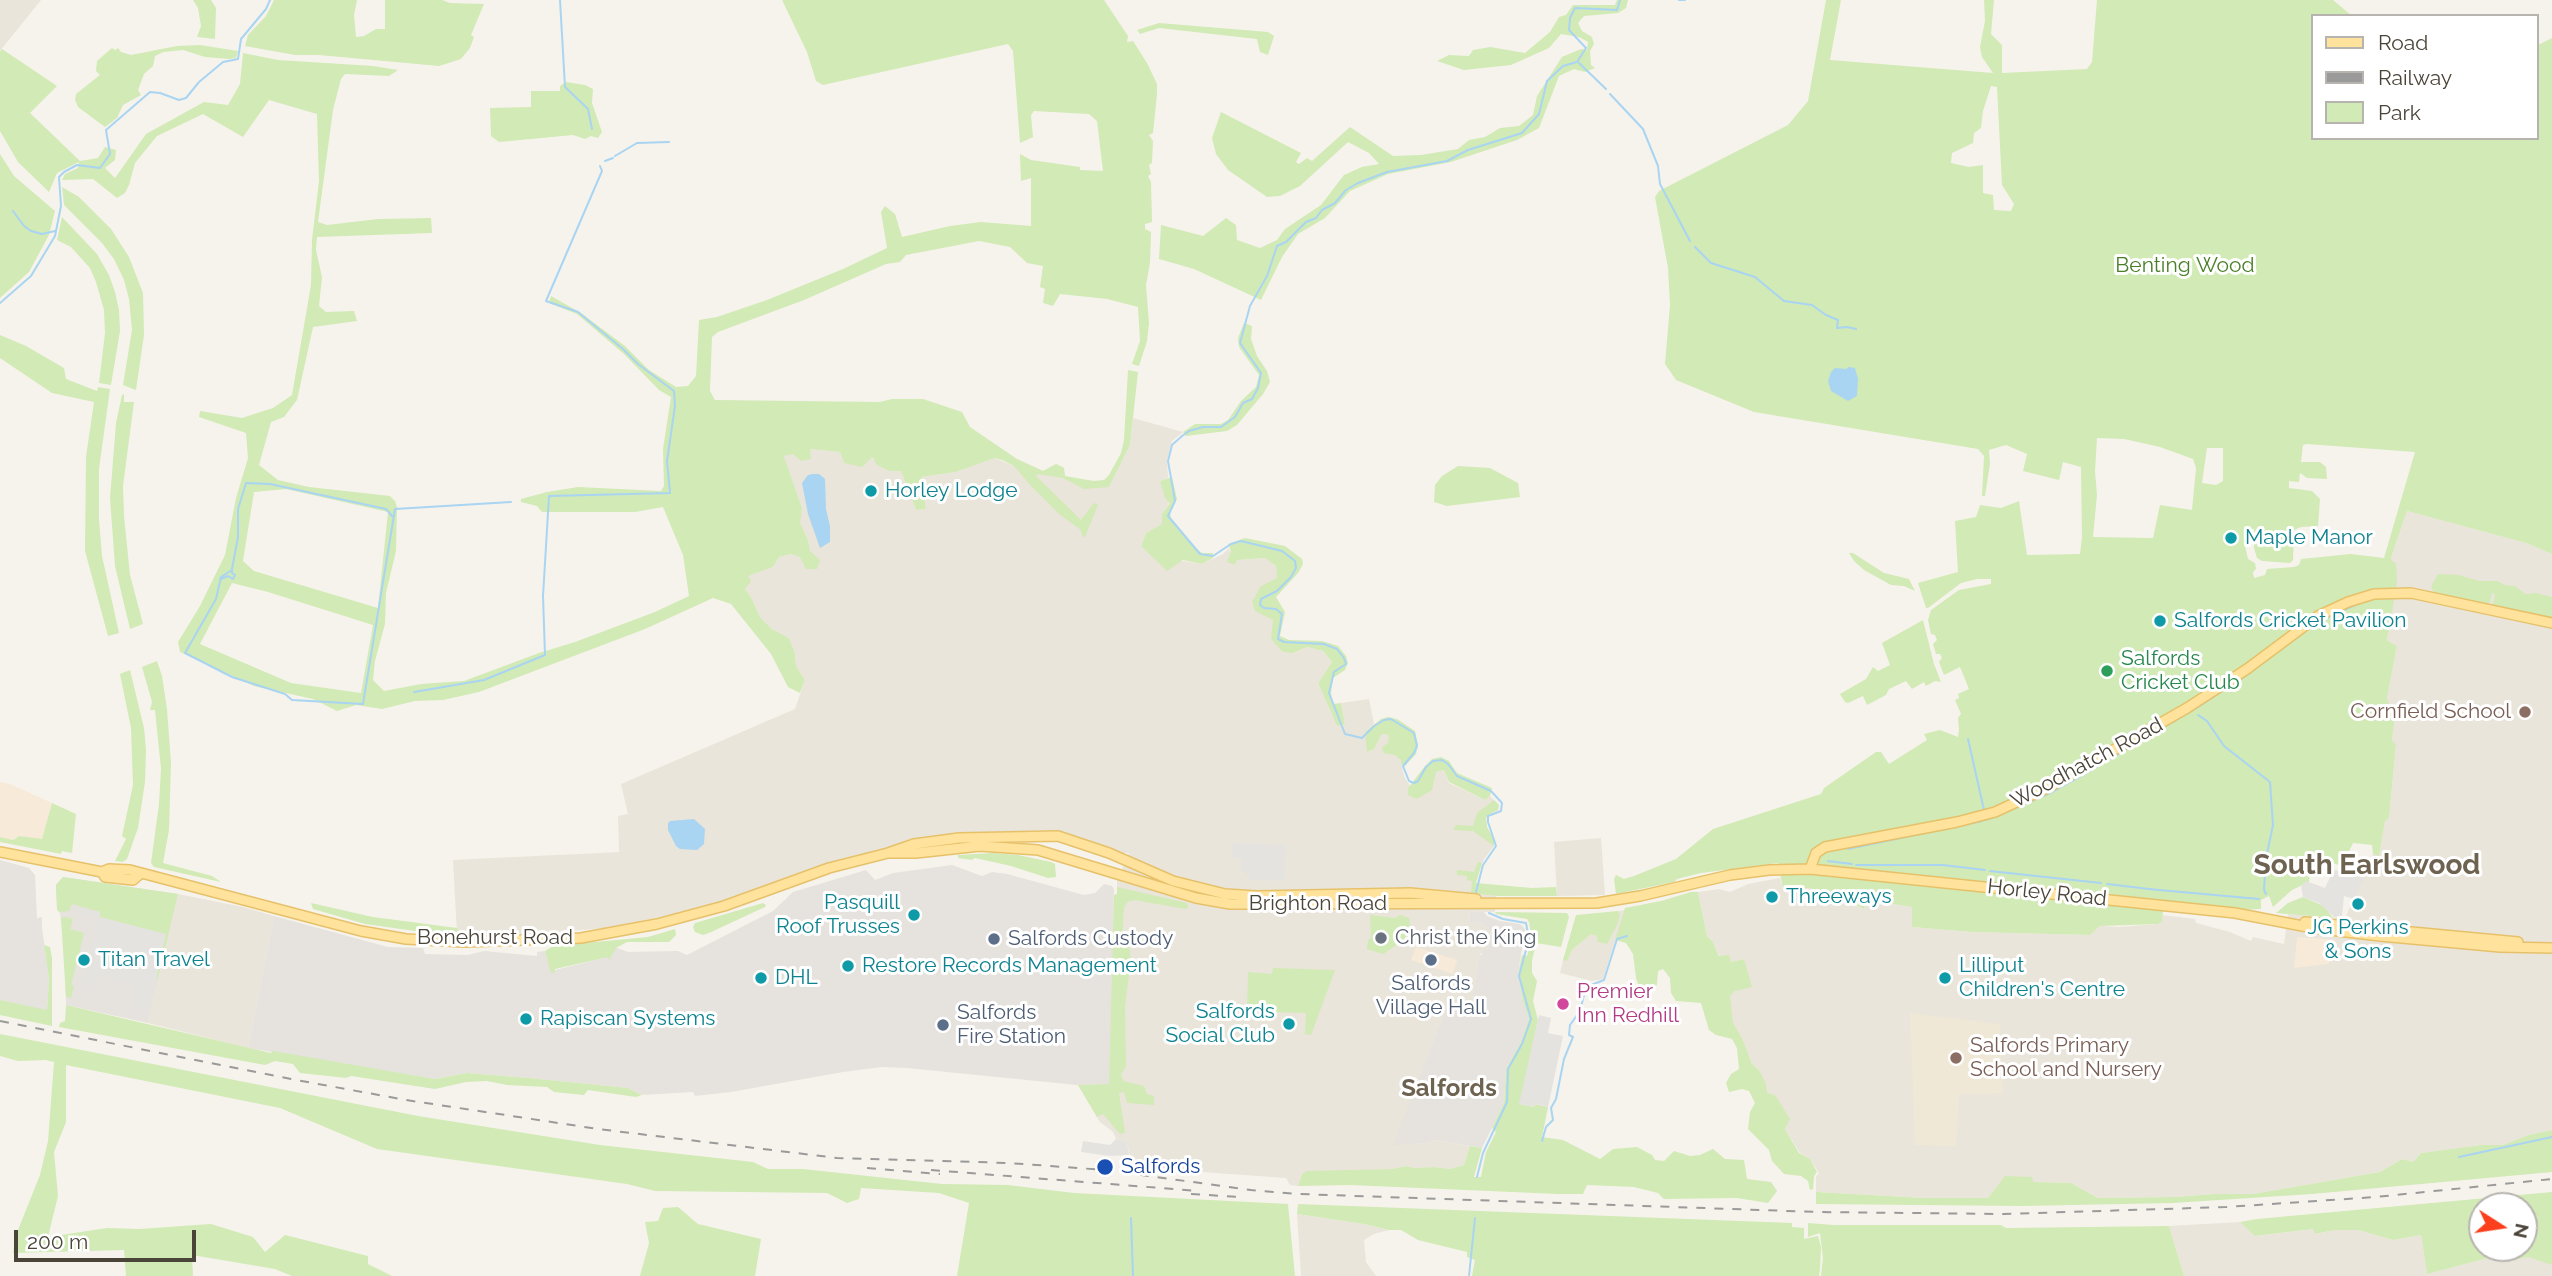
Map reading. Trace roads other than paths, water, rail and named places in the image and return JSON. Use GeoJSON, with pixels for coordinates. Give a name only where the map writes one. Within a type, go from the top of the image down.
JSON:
{"type":"FeatureCollection","features":[{"type":"Feature","properties":{"kind":"main road","name":"Woodhatch Road"},"geometry":{"type":"LineString","coordinates":[[1810,869],[1816,853],[1825,847],[1970,819],[1995,812],[2047,788],[2187,708],[2247,669],[2318,616],[2348,602],[2374,594],[2411,593],[2552,623]]}},
{"type":"Feature","properties":{"kind":"main road","name":"Bonehurst Road"},"geometry":{"type":"LineString","coordinates":[[0,852],[102,872],[109,869],[124,870],[260,903],[336,925],[406,939],[464,942],[581,938],[680,919],[763,893],[829,868],[914,844],[960,838],[1058,836],[1109,853]]}},
{"type":"Feature","properties":{"kind":"main road","name":"Bonehurst Road"},"geometry":{"type":"LineString","coordinates":[[888,853],[1012,846],[1048,852],[1105,869]]}},
{"type":"Feature","properties":{"kind":"main road","name":"Brighton Road"},"geometry":{"type":"LineString","coordinates":[[1109,853],[1174,881],[1225,894],[1256,896],[1410,893],[1537,904]]}},
{"type":"Feature","properties":{"kind":"main road","name":"Brighton Road"},"geometry":{"type":"LineString","coordinates":[[1105,869],[1169,890],[1230,904],[1537,904],[1606,902],[1730,875],[1810,869]]}},
{"type":"Feature","properties":{"kind":"main road","name":"Horley Road"},"geometry":{"type":"LineString","coordinates":[[1810,869],[2235,914],[2313,928],[2380,936],[2500,947],[2552,947]]}},
{"type":"Feature","properties":{"kind":"water"},"geometry":{"type":"Polygon","coordinates":[[[1835,368],[1855,368],[1858,379],[1857,396],[1848,401],[1831,391],[1828,381],[1835,368]]]}},
{"type":"Feature","properties":{"kind":"water"},"geometry":{"type":"Polygon","coordinates":[[[819,474],[825,479],[826,509],[830,526],[830,542],[820,548],[808,514],[802,483],[808,475],[819,474]]]}},
{"type":"Feature","properties":{"kind":"water"},"geometry":{"type":"Polygon","coordinates":[[[694,819],[705,829],[704,844],[697,850],[680,849],[668,830],[668,823],[694,819]]]}},
{"type":"Feature","properties":{"kind":"waterway"},"geometry":{"type":"LineString","coordinates":[[0,303],[31,276],[55,236],[61,206],[59,177],[77,165],[100,168],[110,154],[106,130],[150,92],[179,100],[186,98],[199,82],[223,62],[238,59],[241,39],[266,9],[270,0]]}},
{"type":"Feature","properties":{"kind":"waterway"},"geometry":{"type":"LineString","coordinates":[[560,0],[565,87],[588,109],[592,129]]}},
{"type":"Feature","properties":{"kind":"waterway"},"geometry":{"type":"LineString","coordinates":[[1476,892],[1483,865],[1496,846],[1488,816],[1501,811],[1502,803],[1491,791],[1457,776],[1442,760],[1433,761],[1426,767],[1418,781],[1409,781],[1403,766],[1417,746],[1414,733],[1391,719],[1374,726],[1362,738],[1345,734],[1329,693],[1334,672],[1346,664],[1344,658],[1337,649],[1324,644],[1284,642],[1278,639],[1282,614],[1276,609],[1260,605],[1261,599],[1277,591],[1291,577],[1296,568],[1295,561],[1282,551],[1241,541],[1213,556],[1200,554],[1168,516],[1175,501],[1168,461],[1172,445],[1182,436],[1203,427],[1221,427],[1235,417],[1243,403],[1252,399],[1258,388],[1261,373],[1240,343],[1250,306],[1267,276],[1277,246],[1286,242],[1306,222],[1316,218],[1322,210],[1335,203],[1346,190],[1358,183],[1387,172],[1447,161],[1468,150],[1522,133],[1539,114],[1547,81],[1563,66],[1577,62],[1586,48],[1569,30],[1570,18],[1575,8],[1617,10],[1620,0]]}},
{"type":"Feature","properties":{"kind":"waterway"},"geometry":{"type":"LineString","coordinates":[[1679,0],[1685,0]]}},
{"type":"Feature","properties":{"kind":"waterway"},"geometry":{"type":"LineString","coordinates":[[1579,63],[1606,89]]}},
{"type":"Feature","properties":{"kind":"waterway"},"geometry":{"type":"LineString","coordinates":[[1610,94],[1643,129],[1658,166],[1660,184],[1690,241]]}},
{"type":"Feature","properties":{"kind":"waterway"},"geometry":{"type":"LineString","coordinates":[[615,156],[637,143],[669,142]]}},
{"type":"Feature","properties":{"kind":"waterway"},"geometry":{"type":"LineString","coordinates":[[605,161],[613,158]]}},
{"type":"Feature","properties":{"kind":"waterway"},"geometry":{"type":"LineString","coordinates":[[414,692],[484,680],[545,655],[543,596],[549,496],[670,493],[667,461],[675,406],[674,391],[578,312],[546,301],[602,171],[600,166]]}},
{"type":"Feature","properties":{"kind":"waterway"},"geometry":{"type":"LineString","coordinates":[[13,211],[31,231],[42,234],[55,231]]}},
{"type":"Feature","properties":{"kind":"waterway"},"geometry":{"type":"LineString","coordinates":[[1695,247],[1711,263],[1755,277],[1784,301],[1812,305],[1838,320],[1837,328],[1856,329]]}},
{"type":"Feature","properties":{"kind":"waterway"},"geometry":{"type":"LineString","coordinates":[[232,569],[238,537],[238,509],[246,483],[270,484],[386,509],[392,516]]}},
{"type":"Feature","properties":{"kind":"waterway"},"geometry":{"type":"LineString","coordinates":[[221,579],[228,576],[233,579],[235,575],[232,570],[221,577],[216,599],[185,653],[232,677],[285,694],[292,700],[363,704],[395,509],[511,502]]}},
{"type":"Feature","properties":{"kind":"waterway"},"geometry":{"type":"LineString","coordinates":[[2316,623],[2355,605]]}},
{"type":"Feature","properties":{"kind":"waterway"},"geometry":{"type":"LineString","coordinates":[[2262,663],[2289,643]]}},
{"type":"Feature","properties":{"kind":"waterway"},"geometry":{"type":"LineString","coordinates":[[1999,815],[2048,794],[2088,772],[2250,673]]}},
{"type":"Feature","properties":{"kind":"waterway"},"geometry":{"type":"LineString","coordinates":[[2198,715],[2207,721],[2224,746],[2270,782],[2273,825],[2266,858],[2266,894]]}},
{"type":"Feature","properties":{"kind":"waterway"},"geometry":{"type":"LineString","coordinates":[[1968,739],[1984,810]]}},
{"type":"Feature","properties":{"kind":"waterway"},"geometry":{"type":"LineString","coordinates":[[1985,820],[1994,817]]}},
{"type":"Feature","properties":{"kind":"waterway"},"geometry":{"type":"LineString","coordinates":[[1848,849],[1982,821]]}},
{"type":"Feature","properties":{"kind":"waterway"},"geometry":{"type":"LineString","coordinates":[[1828,861],[1852,864]]}},
{"type":"Feature","properties":{"kind":"waterway"},"geometry":{"type":"LineString","coordinates":[[1856,865],[1943,865],[1985,870]]}},
{"type":"Feature","properties":{"kind":"waterway"},"geometry":{"type":"LineString","coordinates":[[1990,871],[2101,883]]}},
{"type":"Feature","properties":{"kind":"waterway"},"geometry":{"type":"LineString","coordinates":[[2107,884],[2158,890]]}},
{"type":"Feature","properties":{"kind":"waterway"},"geometry":{"type":"LineString","coordinates":[[2159,890],[2259,899]]}},
{"type":"Feature","properties":{"kind":"waterway"},"geometry":{"type":"LineString","coordinates":[[1477,1177],[1483,1153],[1507,1102],[1508,1069],[1522,1044],[1531,1019],[1519,976],[1529,939],[1526,923],[1503,919],[1489,913]]}},
{"type":"Feature","properties":{"kind":"waterway"},"geometry":{"type":"LineString","coordinates":[[1542,1141],[1546,1127],[1553,1120],[1551,1108],[1556,1099],[1564,1059],[1573,1037],[1569,1035],[1570,1025],[1580,1011],[1586,987],[1604,980],[1617,939],[1627,936]]}},
{"type":"Feature","properties":{"kind":"waterway"},"geometry":{"type":"LineString","coordinates":[[2459,1157],[2552,1137]]}},
{"type":"Feature","properties":{"kind":"waterway"},"geometry":{"type":"LineString","coordinates":[[1131,1218],[1133,1276]]}},
{"type":"Feature","properties":{"kind":"waterway"},"geometry":{"type":"LineString","coordinates":[[1469,1276],[1475,1218]]}},
{"type":"Feature","properties":{"kind":"railway"},"geometry":{"type":"LineString","coordinates":[[0,1021],[406,1100],[598,1129],[837,1158],[1009,1163],[1105,1170],[1299,1194],[1818,1212],[2004,1214],[2226,1207],[2376,1197],[2552,1179]]}},
{"type":"Feature","properties":{"kind":"railway"},"geometry":{"type":"LineString","coordinates":[[867,1168],[940,1174]]}},
{"type":"Feature","properties":{"kind":"railway"},"geometry":{"type":"LineString","coordinates":[[931,1170],[1199,1191]]}},
{"type":"Feature","properties":{"kind":"railway"},"geometry":{"type":"LineString","coordinates":[[1191,1194],[1240,1197]]}},
{"type":"Feature","properties":{"kind":"place","name":"Horley Lodge"},"geometry":{"type":"Point","coordinates":[871,491]}},
{"type":"Feature","properties":{"kind":"place","name":"Maple Manor"},"geometry":{"type":"Point","coordinates":[2231,538]}},
{"type":"Feature","properties":{"kind":"place","name":"Salfords Cricket Pavilion"},"geometry":{"type":"Point","coordinates":[2160,621]}},
{"type":"Feature","properties":{"kind":"place","name":"Salfords Cricket Club"},"geometry":{"type":"Point","coordinates":[2107,671]}},
{"type":"Feature","properties":{"kind":"place","name":"Cornfield School"},"geometry":{"type":"Point","coordinates":[2525,712]}},
{"type":"Feature","properties":{"kind":"place","name":"Threeways"},"geometry":{"type":"Point","coordinates":[1772,897]}},
{"type":"Feature","properties":{"kind":"place","name":"JG Perkins & Sons"},"geometry":{"type":"Point","coordinates":[2358,904]}},
{"type":"Feature","properties":{"kind":"place","name":"Pasquill Roof Trusses"},"geometry":{"type":"Point","coordinates":[914,915]}},
{"type":"Feature","properties":{"kind":"place","name":"Christ the King"},"geometry":{"type":"Point","coordinates":[1381,938]}},
{"type":"Feature","properties":{"kind":"place","name":"Salfords Custody"},"geometry":{"type":"Point","coordinates":[994,939]}},
{"type":"Feature","properties":{"kind":"place","name":"Titan Travel"},"geometry":{"type":"Point","coordinates":[84,960]}},
{"type":"Feature","properties":{"kind":"place","name":"Salfords Village Hall"},"geometry":{"type":"Point","coordinates":[1431,960]}},
{"type":"Feature","properties":{"kind":"place","name":"Restore Records Management"},"geometry":{"type":"Point","coordinates":[848,966]}},
{"type":"Feature","properties":{"kind":"place","name":"DHL"},"geometry":{"type":"Point","coordinates":[761,978]}},
{"type":"Feature","properties":{"kind":"place","name":"Lilliput Children's Centre"},"geometry":{"type":"Point","coordinates":[1945,978]}},
{"type":"Feature","properties":{"kind":"place","name":"Premier Inn Redhill"},"geometry":{"type":"Point","coordinates":[1563,1004]}},
{"type":"Feature","properties":{"kind":"place","name":"Rapiscan Systems"},"geometry":{"type":"Point","coordinates":[526,1019]}},
{"type":"Feature","properties":{"kind":"place","name":"Salfords Social Club"},"geometry":{"type":"Point","coordinates":[1289,1024]}},
{"type":"Feature","properties":{"kind":"place","name":"Salfords Fire Station"},"geometry":{"type":"Point","coordinates":[943,1025]}},
{"type":"Feature","properties":{"kind":"place","name":"Salfords Primary School and Nursery"},"geometry":{"type":"Point","coordinates":[1956,1058]}},
{"type":"Feature","properties":{"kind":"place","name":"Salfords"},"geometry":{"type":"Point","coordinates":[1105,1167]}},
{"type":"Feature","properties":{"kind":"district","name":"South Earlswood"},"geometry":{"type":"Point","coordinates":[2367,866]}},
{"type":"Feature","properties":{"kind":"district","name":"Salfords"},"geometry":{"type":"Point","coordinates":[1449,1089]}},
{"type":"Feature","properties":{"kind":"park label","name":"Benting Wood"},"geometry":{"type":"Point","coordinates":[2185,266]}}]}
